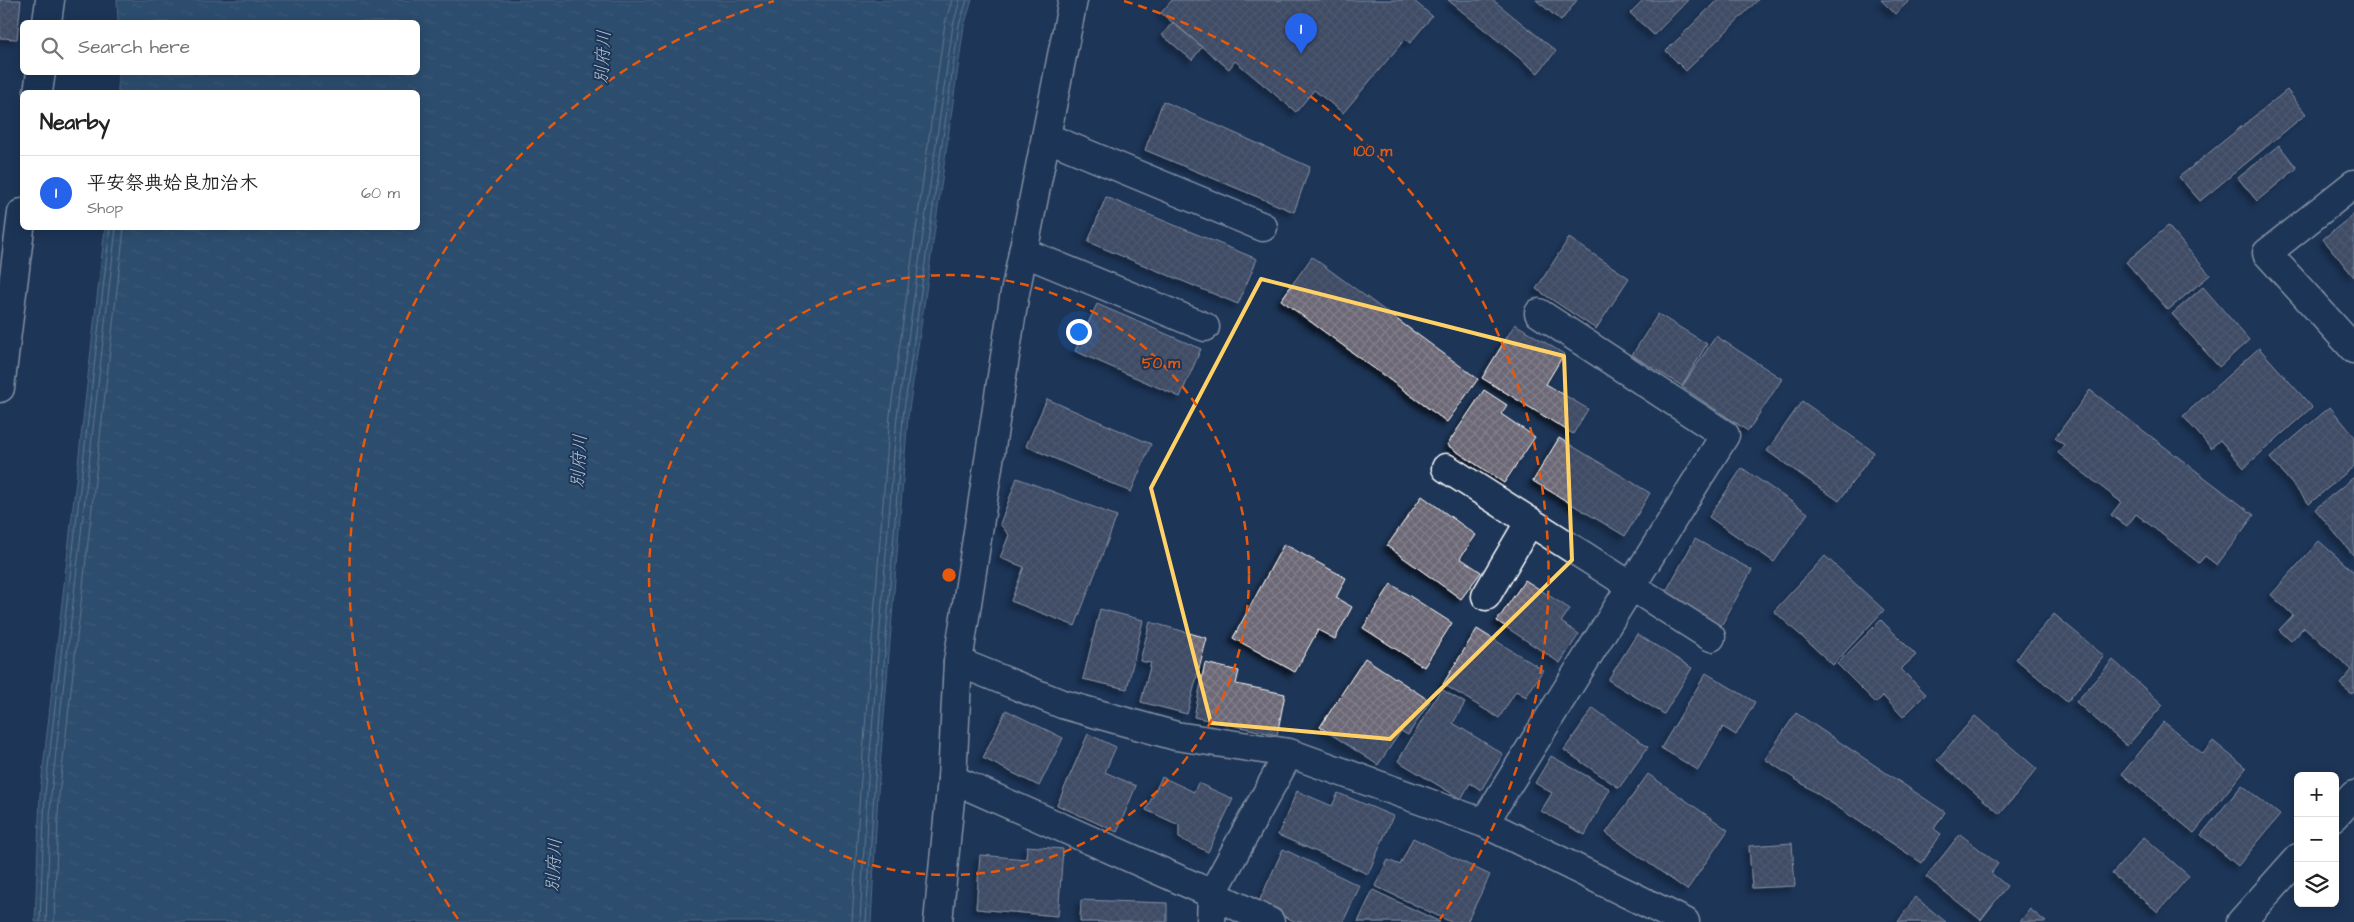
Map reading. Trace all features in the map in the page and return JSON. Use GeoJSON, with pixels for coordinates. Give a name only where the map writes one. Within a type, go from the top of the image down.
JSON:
{"type":"FeatureCollection","features":[{"type":"Feature","properties":{"kind":"street"},"geometry":{"type":"LineString","coordinates":[[47,20],[50,0]]}},
{"type":"Feature","properties":{"kind":"street"},"geometry":{"type":"LineString","coordinates":[[938,922],[952,779],[958,662],[1014,298],[1073,0]]}},
{"type":"Feature","properties":{"kind":"street"},"geometry":{"type":"LineString","coordinates":[[38,90],[41,75]]}},
{"type":"Feature","properties":{"kind":"street"},"geometry":{"type":"LineString","coordinates":[[1046,137],[1263,227]]}},
{"type":"Feature","properties":{"kind":"street"},"geometry":{"type":"LineString","coordinates":[[2354,184],[2267,252],[2354,349]]}},
{"type":"Feature","properties":{"kind":"street"},"geometry":{"type":"LineString","coordinates":[[0,388],[20,229]]}},
{"type":"Feature","properties":{"kind":"street"},"geometry":{"type":"LineString","coordinates":[[1023,252],[1205,327]]}},
{"type":"Feature","properties":{"kind":"street"},"geometry":{"type":"LineString","coordinates":[[1484,823],[1725,435],[1539,313]]}},
{"type":"Feature","properties":{"kind":"street"},"geometry":{"type":"LineString","coordinates":[[1446,468],[1711,637]]}},
{"type":"Feature","properties":{"kind":"street"},"geometry":{"type":"LineString","coordinates":[[1486,596],[1530,521]]}},
{"type":"Feature","properties":{"kind":"street"},"geometry":{"type":"LineString","coordinates":[[958,662],[1062,704],[1176,736],[1289,753],[1484,823],[1655,916],[1685,922]]}},
{"type":"Feature","properties":{"kind":"street"},"geometry":{"type":"LineString","coordinates":[[1211,922],[1212,894],[1289,753]]}},
{"type":"Feature","properties":{"kind":"street"},"geometry":{"type":"LineString","coordinates":[[952,779],[1212,894],[1270,922]]}},
{"type":"Feature","properties":{"kind":"street"},"geometry":{"type":"LineString","coordinates":[[2339,812],[2354,795]]}},
{"type":"Feature","properties":{"kind":"street"},"geometry":{"type":"LineString","coordinates":[[2241,922],[2294,862]]}},
{"type":"Feature","properties":{"kind":"highlighted area"},"geometry":{"type":"Polygon","coordinates":[[[1261,279],[1564,356],[1572,560],[1390,739],[1211,723],[1151,488],[1261,279]]]}},
{"type":"Feature","properties":{"kind":"water","name":"別府川"},"geometry":{"type":"Polygon","coordinates":[[[117,0],[972,0],[964,26],[908,417],[878,792],[871,922],[35,922],[40,794],[105,230],[420,230],[420,90],[118,90],[118,75],[420,75],[420,20],[118,20],[117,0]]]}},
{"type":"Feature","properties":{"kind":"building"},"geometry":{"type":"Polygon","coordinates":[[[0,0],[21,0],[17,39],[0,38],[0,0]]]}},
{"type":"Feature","properties":{"kind":"building"},"geometry":{"type":"Polygon","coordinates":[[[1172,0],[1413,0],[1432,16],[1410,43],[1405,39],[1343,113],[1314,90],[1296,112],[1235,61],[1229,69],[1161,13],[1172,0]]]}},
{"type":"Feature","properties":{"kind":"building"},"geometry":{"type":"Polygon","coordinates":[[[1448,0],[1493,0],[1556,51],[1538,73],[1448,0]]]}},
{"type":"Feature","properties":{"kind":"building"},"geometry":{"type":"Polygon","coordinates":[[[1536,0],[1577,0],[1561,21],[1536,0]]]}},
{"type":"Feature","properties":{"kind":"building"},"geometry":{"type":"Polygon","coordinates":[[[1643,0],[1688,0],[1654,35],[1630,13],[1643,0]]]}},
{"type":"Feature","properties":{"kind":"building"},"geometry":{"type":"Polygon","coordinates":[[[1717,0],[1758,0],[1686,71],[1666,51],[1717,0]]]}},
{"type":"Feature","properties":{"kind":"building"},"geometry":{"type":"Polygon","coordinates":[[[1881,0],[1910,0],[1895,14],[1881,0]]]}},
{"type":"Feature","properties":{"kind":"building"},"geometry":{"type":"Polygon","coordinates":[[[1173,22],[1202,47],[1192,60],[1162,35],[1173,22]]]}},
{"type":"Feature","properties":{"kind":"building"},"geometry":{"type":"Polygon","coordinates":[[[2287,90],[2306,114],[2200,201],[2179,177],[2287,90]]]}},
{"type":"Feature","properties":{"kind":"building"},"geometry":{"type":"Polygon","coordinates":[[[1163,101],[1310,167],[1294,212],[1145,150],[1163,101]]]}},
{"type":"Feature","properties":{"kind":"building"},"geometry":{"type":"Polygon","coordinates":[[[2279,145],[2297,168],[2257,201],[2238,178],[2279,145]]]}},
{"type":"Feature","properties":{"kind":"building"},"geometry":{"type":"Polygon","coordinates":[[[1106,197],[1257,259],[1238,304],[1088,242],[1106,197]]]}},
{"type":"Feature","properties":{"kind":"building"},"geometry":{"type":"Polygon","coordinates":[[[2354,214],[2354,277],[2323,239],[2354,214]]]}},
{"type":"Feature","properties":{"kind":"building"},"geometry":{"type":"Polygon","coordinates":[[[2168,226],[2210,275],[2168,310],[2126,262],[2168,226]]]}},
{"type":"Feature","properties":{"kind":"building"},"geometry":{"type":"Polygon","coordinates":[[[1569,238],[1629,278],[1596,329],[1536,289],[1569,238]]]}},
{"type":"Feature","properties":{"kind":"building"},"geometry":{"type":"Polygon","coordinates":[[[1312,257],[1478,379],[1447,422],[1281,300],[1312,257]]]}},
{"type":"Feature","properties":{"kind":"building"},"geometry":{"type":"Polygon","coordinates":[[[2203,287],[2249,340],[2219,367],[2172,314],[2203,287]]]}},
{"type":"Feature","properties":{"kind":"building"},"geometry":{"type":"Polygon","coordinates":[[[1097,304],[1201,349],[1180,397],[1075,351],[1097,304]]]}},
{"type":"Feature","properties":{"kind":"building"},"geometry":{"type":"Polygon","coordinates":[[[1658,314],[1707,344],[1682,386],[1632,355],[1658,314]]]}},
{"type":"Feature","properties":{"kind":"building"},"geometry":{"type":"Polygon","coordinates":[[[1515,324],[1564,354],[1546,384],[1588,409],[1573,434],[1482,378],[1515,324]]]}},
{"type":"Feature","properties":{"kind":"building"},"geometry":{"type":"Polygon","coordinates":[[[1716,336],[1782,379],[1748,431],[1682,387],[1716,336]]]}},
{"type":"Feature","properties":{"kind":"building"},"geometry":{"type":"Polygon","coordinates":[[[2259,348],[2312,407],[2244,468],[2220,440],[2211,448],[2183,416],[2259,348]]]}},
{"type":"Feature","properties":{"kind":"building"},"geometry":{"type":"Polygon","coordinates":[[[1484,390],[1507,405],[1501,414],[1535,437],[1504,483],[1447,445],[1484,390]]]}},
{"type":"Feature","properties":{"kind":"building"},"geometry":{"type":"Polygon","coordinates":[[[2090,390],[2254,515],[2217,565],[2205,556],[2199,563],[2136,514],[2127,526],[2111,515],[2121,502],[2058,453],[2064,445],[2055,438],[2090,390]]]}},
{"type":"Feature","properties":{"kind":"building"},"geometry":{"type":"Polygon","coordinates":[[[1047,399],[1151,444],[1131,492],[1026,446],[1047,399]]]}},
{"type":"Feature","properties":{"kind":"building"},"geometry":{"type":"Polygon","coordinates":[[[1802,401],[1874,452],[1839,501],[1767,451],[1802,401]]]}},
{"type":"Feature","properties":{"kind":"building"},"geometry":{"type":"Polygon","coordinates":[[[2330,407],[2354,436],[2354,466],[2309,504],[2270,458],[2330,407]]]}},
{"type":"Feature","properties":{"kind":"building"},"geometry":{"type":"Polygon","coordinates":[[[1559,438],[1650,493],[1625,536],[1533,481],[1559,438]]]}},
{"type":"Feature","properties":{"kind":"building"},"geometry":{"type":"Polygon","coordinates":[[[1742,468],[1808,513],[1774,562],[1709,517],[1742,468]]]}},
{"type":"Feature","properties":{"kind":"building"},"geometry":{"type":"Polygon","coordinates":[[[2354,477],[2354,556],[2315,509],[2354,477]]]}},
{"type":"Feature","properties":{"kind":"building"},"geometry":{"type":"Polygon","coordinates":[[[1017,478],[1117,516],[1075,626],[1011,601],[1024,567],[1000,558],[1009,535],[1000,524],[1017,478]]]}},
{"type":"Feature","properties":{"kind":"building"},"geometry":{"type":"Polygon","coordinates":[[[1422,496],[1476,535],[1460,558],[1481,572],[1461,599],[1387,546],[1422,496]]]}},
{"type":"Feature","properties":{"kind":"building"},"geometry":{"type":"Polygon","coordinates":[[[1695,539],[1752,570],[1721,626],[1664,595],[1695,539]]]}},
{"type":"Feature","properties":{"kind":"building"},"geometry":{"type":"Polygon","coordinates":[[[2319,541],[2354,572],[2354,692],[2352,694],[2340,684],[2352,670],[2304,627],[2291,641],[2279,630],[2293,615],[2271,595],[2319,541]]]}},
{"type":"Feature","properties":{"kind":"building"},"geometry":{"type":"Polygon","coordinates":[[[1284,544],[1346,578],[1336,598],[1352,607],[1335,639],[1318,630],[1295,672],[1233,638],[1284,544]]]}},
{"type":"Feature","properties":{"kind":"building"},"geometry":{"type":"Polygon","coordinates":[[[1825,556],[1884,610],[1833,665],[1774,611],[1825,556]]]}},
{"type":"Feature","properties":{"kind":"building"},"geometry":{"type":"Polygon","coordinates":[[[1525,580],[1570,609],[1561,622],[1579,634],[1560,663],[1497,621],[1525,580]]]}},
{"type":"Feature","properties":{"kind":"building"},"geometry":{"type":"Polygon","coordinates":[[[1391,584],[1452,623],[1424,667],[1363,628],[1391,584]]]}},
{"type":"Feature","properties":{"kind":"building"},"geometry":{"type":"Polygon","coordinates":[[[1100,609],[1143,620],[1127,689],[1083,679],[1100,609]]]}},
{"type":"Feature","properties":{"kind":"building"},"geometry":{"type":"Polygon","coordinates":[[[2054,614],[2104,656],[2067,702],[2016,659],[2054,614]]]}},
{"type":"Feature","properties":{"kind":"building"},"geometry":{"type":"Polygon","coordinates":[[[1881,620],[1916,655],[1901,669],[1926,694],[1903,717],[1883,696],[1876,703],[1837,664],[1881,620]]]}},
{"type":"Feature","properties":{"kind":"building"},"geometry":{"type":"Polygon","coordinates":[[[1150,622],[1207,638],[1187,714],[1141,702],[1151,663],[1140,661],[1150,622]]]}},
{"type":"Feature","properties":{"kind":"building"},"geometry":{"type":"Polygon","coordinates":[[[1477,629],[1543,670],[1526,697],[1516,691],[1499,718],[1443,684],[1477,629]]]}},
{"type":"Feature","properties":{"kind":"building"},"geometry":{"type":"Polygon","coordinates":[[[1637,634],[1692,668],[1664,714],[1608,680],[1637,634]]]}},
{"type":"Feature","properties":{"kind":"building"},"geometry":{"type":"Polygon","coordinates":[[[1365,658],[1430,701],[1408,735],[1401,731],[1378,765],[1320,727],[1365,658]]]}},
{"type":"Feature","properties":{"kind":"building"},"geometry":{"type":"Polygon","coordinates":[[[2113,660],[2163,705],[2127,746],[2076,702],[2113,660]]]}},
{"type":"Feature","properties":{"kind":"building"},"geometry":{"type":"Polygon","coordinates":[[[1205,663],[1239,671],[1236,684],[1285,694],[1277,735],[1194,717],[1205,663]]]}},
{"type":"Feature","properties":{"kind":"building"},"geometry":{"type":"Polygon","coordinates":[[[1706,673],[1755,702],[1736,735],[1723,727],[1698,770],[1661,748],[1706,673]]]}},
{"type":"Feature","properties":{"kind":"building"},"geometry":{"type":"Polygon","coordinates":[[[1441,689],[1465,703],[1453,723],[1503,754],[1481,790],[1470,783],[1461,799],[1398,761],[1441,689]]]}},
{"type":"Feature","properties":{"kind":"building"},"geometry":{"type":"Polygon","coordinates":[[[1593,708],[1648,747],[1619,788],[1564,750],[1593,708]]]}},
{"type":"Feature","properties":{"kind":"building"},"geometry":{"type":"Polygon","coordinates":[[[1006,710],[1063,738],[1039,786],[983,758],[1006,710]]]}},
{"type":"Feature","properties":{"kind":"building"},"geometry":{"type":"Polygon","coordinates":[[[1796,713],[1945,812],[1934,829],[1941,834],[1922,863],[1765,759],[1796,713]]]}},
{"type":"Feature","properties":{"kind":"building"},"geometry":{"type":"Polygon","coordinates":[[[1975,716],[2037,769],[2000,814],[1937,760],[1975,716]]]}},
{"type":"Feature","properties":{"kind":"building"},"geometry":{"type":"Polygon","coordinates":[[[2164,722],[2203,754],[2213,741],[2246,768],[2194,833],[2122,774],[2164,722]]]}},
{"type":"Feature","properties":{"kind":"building"},"geometry":{"type":"Polygon","coordinates":[[[1088,734],[1116,747],[1105,772],[1136,786],[1117,832],[1057,805],[1088,734]]]}},
{"type":"Feature","properties":{"kind":"building"},"geometry":{"type":"Polygon","coordinates":[[[1551,756],[1610,789],[1585,835],[1541,811],[1552,793],[1535,783],[1551,756]]]}},
{"type":"Feature","properties":{"kind":"building"},"geometry":{"type":"Polygon","coordinates":[[[1648,774],[1728,830],[1687,890],[1606,833],[1648,774]]]}},
{"type":"Feature","properties":{"kind":"building"},"geometry":{"type":"Polygon","coordinates":[[[1162,777],[1194,792],[1198,783],[1233,799],[1208,852],[1179,838],[1179,825],[1146,810],[1162,777]]]}},
{"type":"Feature","properties":{"kind":"building"},"geometry":{"type":"Polygon","coordinates":[[[2242,785],[2280,815],[2238,866],[2201,835],[2242,785]]]}},
{"type":"Feature","properties":{"kind":"building"},"geometry":{"type":"Polygon","coordinates":[[[1297,791],[1332,806],[1338,793],[1393,816],[1368,874],[1278,835],[1297,791]]]}},
{"type":"Feature","properties":{"kind":"building"},"geometry":{"type":"Polygon","coordinates":[[[1960,834],[1998,864],[1991,873],[2007,886],[1981,920],[1926,877],[1960,834]]]}},
{"type":"Feature","properties":{"kind":"building"},"geometry":{"type":"Polygon","coordinates":[[[2144,837],[2189,876],[2158,912],[2112,874],[2144,837]]]}},
{"type":"Feature","properties":{"kind":"building"},"geometry":{"type":"Polygon","coordinates":[[[1413,838],[1490,875],[1467,922],[1451,922],[1375,886],[1388,860],[1400,865],[1413,838]]]}},
{"type":"Feature","properties":{"kind":"building"},"geometry":{"type":"Polygon","coordinates":[[[1792,843],[1795,886],[1752,888],[1749,846],[1792,843]]]}},
{"type":"Feature","properties":{"kind":"building"},"geometry":{"type":"Polygon","coordinates":[[[1027,846],[1063,849],[1058,916],[976,909],[980,855],[1026,859],[1027,846]]]}},
{"type":"Feature","properties":{"kind":"building"},"geometry":{"type":"Polygon","coordinates":[[[1283,849],[1360,886],[1343,922],[1296,922],[1258,904],[1283,849]]]}},
{"type":"Feature","properties":{"kind":"building"},"geometry":{"type":"Polygon","coordinates":[[[1373,890],[1440,922],[1358,922],[1373,890]]]}},
{"type":"Feature","properties":{"kind":"building"},"geometry":{"type":"Polygon","coordinates":[[[1915,897],[1946,922],[1898,922],[1915,897]]]}},
{"type":"Feature","properties":{"kind":"building"},"geometry":{"type":"Polygon","coordinates":[[[1081,900],[1167,903],[1167,922],[1080,922],[1081,900]]]}},
{"type":"Feature","properties":{"kind":"building"},"geometry":{"type":"Polygon","coordinates":[[[2030,909],[2046,922],[2020,922],[2030,909]]]}},
{"type":"Feature","properties":{"kind":"place","name":"平安祭典姶良加治木"},"geometry":{"type":"Point","coordinates":[1301,54]}}]}
